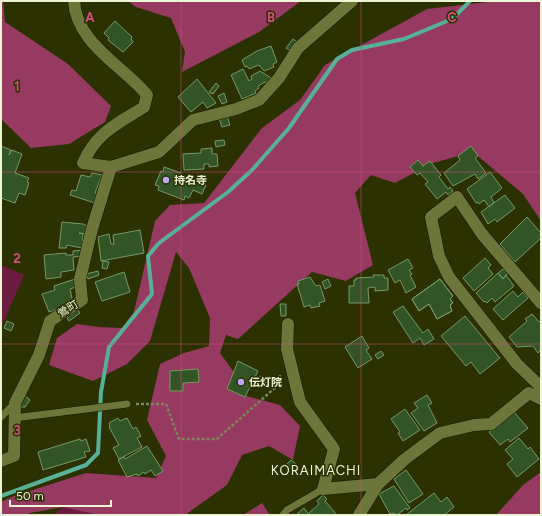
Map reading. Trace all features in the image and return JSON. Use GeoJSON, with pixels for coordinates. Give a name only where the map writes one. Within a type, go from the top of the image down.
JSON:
{"type":"FeatureCollection","features":[{"type":"Feature","properties":{"kind":"street"},"geometry":{"type":"LineString","coordinates":[[74,1],[83,33],[138,84],[147,95],[144,107],[105,131],[90,148],[84,163],[111,167],[160,152],[193,120],[259,100],[278,78],[298,48],[352,1]]}},
{"type":"Feature","properties":{"kind":"street","name":"鶯町"},"geometry":{"type":"LineString","coordinates":[[1,461],[14,456],[15,402],[39,355],[50,322],[82,300],[80,279],[92,229],[111,167]]}},
{"type":"Feature","properties":{"kind":"street"},"geometry":{"type":"LineString","coordinates":[[541,303],[482,234],[457,197],[430,217],[439,256],[450,277],[517,364],[541,387]]}},
{"type":"Feature","properties":{"kind":"street"},"geometry":{"type":"LineString","coordinates":[[288,324],[287,349],[300,402],[334,449],[323,488],[378,484]]}},
{"type":"Feature","properties":{"kind":"street"},"geometry":{"type":"LineString","coordinates":[[359,515],[378,484],[405,459],[440,433],[474,425],[491,424],[529,393],[541,399]]}},
{"type":"Feature","properties":{"kind":"lane"},"geometry":{"type":"LineString","coordinates":[[1,417],[15,402]]}},
{"type":"Feature","properties":{"kind":"lane"},"geometry":{"type":"LineString","coordinates":[[14,418],[127,404]]}},
{"type":"Feature","properties":{"kind":"lane"},"geometry":{"type":"LineString","coordinates":[[283,515],[314,492],[323,488]]}},
{"type":"Feature","properties":{"kind":"path"},"geometry":{"type":"LineString","coordinates":[[127,404],[166,404],[179,439],[217,439],[277,386],[281,371]]}},
{"type":"Feature","properties":{"kind":"shaded area"},"geometry":{"type":"Polygon","coordinates":[[[1,1],[3,1],[5,22],[68,64],[111,106],[105,122],[69,144],[31,148],[1,119],[1,1]]]}},
{"type":"Feature","properties":{"kind":"shaded area"},"geometry":{"type":"Polygon","coordinates":[[[128,1],[301,1],[259,32],[182,72],[185,52],[171,18],[136,7],[128,1]]]}},
{"type":"Feature","properties":{"kind":"shaded area"},"geometry":{"type":"Polygon","coordinates":[[[497,1],[541,1],[541,221],[523,194],[473,152],[433,163],[395,183],[371,175],[355,193],[373,265],[346,281],[312,272],[238,339],[226,335],[220,353],[241,382],[235,393],[280,405],[300,426],[293,460],[269,446],[242,455],[227,485],[185,515],[99,515],[63,507],[30,513],[27,515],[1,515],[1,502],[14,496],[86,473],[156,478],[166,456],[147,420],[160,364],[184,353],[209,346],[210,318],[189,268],[176,252],[150,341],[127,364],[93,381],[49,365],[57,338],[77,324],[122,328],[134,312],[155,221],[170,205],[204,203],[262,128],[300,100],[325,65],[427,9],[497,1]]]}},
{"type":"Feature","properties":{"kind":"shaded area"},"geometry":{"type":"Polygon","coordinates":[[[1,265],[24,275],[1,328],[1,265]]]}},
{"type":"Feature","properties":{"kind":"shaded area"},"geometry":{"type":"Polygon","coordinates":[[[541,472],[541,515],[496,515],[523,485],[541,472]]]}},
{"type":"Feature","properties":{"kind":"shaded area"},"geometry":{"type":"Polygon","coordinates":[[[262,503],[270,515],[243,515],[262,503]]]}},
{"type":"Feature","properties":{"kind":"shaded area"},"geometry":{"type":"Polygon","coordinates":[[[63,507],[141,515],[53,515],[63,507]]]}},
{"type":"Feature","properties":{"kind":"building"},"geometry":{"type":"Polygon","coordinates":[[[115,21],[132,37],[131,39],[133,42],[123,52],[108,40],[109,38],[104,33],[115,21]]]}},
{"type":"Feature","properties":{"kind":"building"},"geometry":{"type":"Polygon","coordinates":[[[293,39],[297,42],[289,50],[286,48],[293,39]]]}},
{"type":"Feature","properties":{"kind":"building"},"geometry":{"type":"Polygon","coordinates":[[[271,46],[277,62],[273,64],[274,67],[264,71],[259,65],[249,69],[247,66],[245,67],[242,60],[257,51],[271,46]]]}},
{"type":"Feature","properties":{"kind":"building"},"geometry":{"type":"Polygon","coordinates":[[[243,69],[249,81],[252,79],[251,76],[260,71],[271,78],[267,83],[265,82],[258,86],[259,88],[255,91],[256,93],[242,99],[231,75],[243,69]]]}},
{"type":"Feature","properties":{"kind":"building"},"geometry":{"type":"Polygon","coordinates":[[[197,79],[216,103],[207,108],[203,102],[191,112],[178,97],[197,79]]]}},
{"type":"Feature","properties":{"kind":"building"},"geometry":{"type":"Polygon","coordinates":[[[216,83],[219,86],[213,94],[209,92],[216,83]]]}},
{"type":"Feature","properties":{"kind":"building"},"geometry":{"type":"Polygon","coordinates":[[[224,93],[227,102],[222,104],[218,96],[224,93]]]}},
{"type":"Feature","properties":{"kind":"building"},"geometry":{"type":"Polygon","coordinates":[[[227,116],[230,125],[222,127],[219,118],[227,116]]]}},
{"type":"Feature","properties":{"kind":"building"},"geometry":{"type":"Polygon","coordinates":[[[224,140],[225,145],[216,147],[215,141],[224,140]]]}},
{"type":"Feature","properties":{"kind":"building"},"geometry":{"type":"Polygon","coordinates":[[[1,146],[11,150],[9,155],[12,150],[22,154],[15,173],[29,178],[25,195],[19,193],[15,203],[1,198],[1,146]]]}},
{"type":"Feature","properties":{"kind":"building"},"geometry":{"type":"Polygon","coordinates":[[[471,146],[478,156],[475,158],[486,173],[478,179],[475,174],[453,186],[444,173],[460,160],[458,156],[471,146]]]}},
{"type":"Feature","properties":{"kind":"building"},"geometry":{"type":"Polygon","coordinates":[[[212,148],[212,154],[217,154],[218,166],[209,167],[209,164],[204,164],[204,169],[184,170],[183,154],[201,153],[201,149],[212,148]]]}},
{"type":"Feature","properties":{"kind":"building"},"geometry":{"type":"Polygon","coordinates":[[[418,160],[423,166],[430,161],[441,175],[439,177],[448,189],[450,187],[453,191],[448,195],[446,192],[437,199],[425,184],[428,182],[420,173],[417,175],[410,167],[418,160]]]}},
{"type":"Feature","properties":{"kind":"building"},"geometry":{"type":"Polygon","coordinates":[[[164,167],[181,173],[180,176],[206,185],[202,194],[193,190],[189,198],[185,196],[184,200],[158,190],[159,186],[155,185],[161,171],[163,172],[164,167]]]}},
{"type":"Feature","properties":{"kind":"building"},"geometry":{"type":"Polygon","coordinates":[[[490,172],[502,188],[491,197],[494,203],[489,207],[484,200],[479,204],[478,202],[476,203],[467,189],[490,172]]]}},
{"type":"Feature","properties":{"kind":"building"},"geometry":{"type":"Polygon","coordinates":[[[92,173],[102,175],[95,193],[98,194],[95,203],[70,195],[72,190],[76,191],[81,175],[90,177],[92,173]]]}},
{"type":"Feature","properties":{"kind":"building"},"geometry":{"type":"Polygon","coordinates":[[[505,195],[515,208],[497,222],[495,219],[488,224],[481,212],[505,195]]]}},
{"type":"Feature","properties":{"kind":"building"},"geometry":{"type":"Polygon","coordinates":[[[527,217],[541,233],[541,238],[515,262],[500,244],[527,217]]]}},
{"type":"Feature","properties":{"kind":"building"},"geometry":{"type":"Polygon","coordinates":[[[62,222],[83,224],[89,227],[87,234],[79,233],[83,234],[82,248],[67,245],[66,248],[59,248],[62,222]]]}},
{"type":"Feature","properties":{"kind":"building"},"geometry":{"type":"Polygon","coordinates":[[[140,230],[144,253],[101,261],[98,237],[109,234],[111,244],[114,244],[113,235],[140,230]]]}},
{"type":"Feature","properties":{"kind":"building"},"geometry":{"type":"Polygon","coordinates":[[[82,250],[82,256],[73,257],[74,270],[61,272],[61,277],[46,279],[44,255],[66,253],[66,255],[73,255],[73,251],[82,250]]]}},
{"type":"Feature","properties":{"kind":"building"},"geometry":{"type":"Polygon","coordinates":[[[485,258],[491,265],[488,268],[493,274],[474,291],[463,278],[485,258]]]}},
{"type":"Feature","properties":{"kind":"building"},"geometry":{"type":"Polygon","coordinates":[[[408,259],[413,268],[409,270],[412,274],[410,275],[416,287],[406,293],[400,280],[395,283],[388,270],[408,259]]]}},
{"type":"Feature","properties":{"kind":"building"},"geometry":{"type":"Polygon","coordinates":[[[103,261],[109,262],[107,269],[102,268],[103,261]]]}},
{"type":"Feature","properties":{"kind":"building"},"geometry":{"type":"Polygon","coordinates":[[[503,269],[508,273],[503,279],[498,273],[503,269]]]}},
{"type":"Feature","properties":{"kind":"building"},"geometry":{"type":"Polygon","coordinates":[[[98,271],[99,275],[88,279],[86,274],[98,271]]]}},
{"type":"Feature","properties":{"kind":"building"},"geometry":{"type":"Polygon","coordinates":[[[124,272],[130,292],[102,301],[95,282],[124,272]]]}},
{"type":"Feature","properties":{"kind":"building"},"geometry":{"type":"Polygon","coordinates":[[[498,273],[503,279],[506,275],[514,286],[495,302],[492,298],[487,303],[485,301],[484,302],[476,293],[498,273]]]}},
{"type":"Feature","properties":{"kind":"building"},"geometry":{"type":"Polygon","coordinates":[[[373,275],[384,275],[384,278],[388,278],[388,290],[375,291],[375,287],[368,288],[369,303],[349,303],[349,286],[354,286],[354,280],[356,280],[356,278],[374,277],[373,275]]]}},
{"type":"Feature","properties":{"kind":"building"},"geometry":{"type":"Polygon","coordinates":[[[310,277],[316,286],[320,285],[325,301],[319,303],[320,306],[311,308],[310,305],[304,307],[297,284],[299,284],[298,281],[310,277]]]}},
{"type":"Feature","properties":{"kind":"building"},"geometry":{"type":"Polygon","coordinates":[[[75,279],[76,287],[70,289],[73,303],[49,312],[42,294],[55,290],[54,286],[75,279]]]}},
{"type":"Feature","properties":{"kind":"building"},"geometry":{"type":"Polygon","coordinates":[[[328,279],[331,286],[325,289],[322,282],[328,279]]]}},
{"type":"Feature","properties":{"kind":"building"},"geometry":{"type":"Polygon","coordinates":[[[440,279],[453,296],[450,299],[453,303],[450,305],[452,311],[437,319],[429,304],[419,311],[412,299],[440,279]]]}},
{"type":"Feature","properties":{"kind":"building"},"geometry":{"type":"Polygon","coordinates":[[[440,279],[453,296],[450,299],[453,303],[450,305],[452,311],[437,319],[429,304],[419,311],[412,299],[440,279]]]}},
{"type":"Feature","properties":{"kind":"building"},"geometry":{"type":"Polygon","coordinates":[[[513,291],[518,297],[523,292],[528,298],[503,320],[493,309],[513,291]]]}},
{"type":"Feature","properties":{"kind":"building"},"geometry":{"type":"Polygon","coordinates":[[[280,304],[286,304],[286,316],[281,316],[280,304]]]}},
{"type":"Feature","properties":{"kind":"building"},"geometry":{"type":"Polygon","coordinates":[[[403,306],[423,333],[428,329],[434,339],[424,345],[420,338],[413,343],[393,312],[403,306]]]}},
{"type":"Feature","properties":{"kind":"building"},"geometry":{"type":"Polygon","coordinates":[[[78,310],[80,313],[69,321],[67,318],[78,310]]]}},
{"type":"Feature","properties":{"kind":"building"},"geometry":{"type":"Polygon","coordinates":[[[532,314],[539,322],[541,320],[541,350],[538,353],[533,346],[517,347],[509,337],[527,321],[525,319],[532,314]]]}},
{"type":"Feature","properties":{"kind":"building"},"geometry":{"type":"Polygon","coordinates":[[[465,316],[500,358],[480,374],[471,362],[466,366],[441,336],[465,316]]]}},
{"type":"Feature","properties":{"kind":"building"},"geometry":{"type":"Polygon","coordinates":[[[7,321],[14,324],[11,331],[4,328],[7,321]]]}},
{"type":"Feature","properties":{"kind":"building"},"geometry":{"type":"Polygon","coordinates":[[[362,336],[369,348],[366,350],[372,359],[358,368],[345,347],[362,336]]]}},
{"type":"Feature","properties":{"kind":"building"},"geometry":{"type":"Polygon","coordinates":[[[381,351],[384,355],[378,359],[375,355],[381,351]]]}},
{"type":"Feature","properties":{"kind":"building"},"geometry":{"type":"Polygon","coordinates":[[[238,361],[258,371],[245,397],[227,389],[238,361]]]}},
{"type":"Feature","properties":{"kind":"building"},"geometry":{"type":"Polygon","coordinates":[[[198,369],[199,382],[183,383],[183,391],[170,391],[170,371],[198,369]]]}},
{"type":"Feature","properties":{"kind":"building"},"geometry":{"type":"Polygon","coordinates":[[[260,376],[267,379],[264,386],[257,383],[260,376]]]}},
{"type":"Feature","properties":{"kind":"building"},"geometry":{"type":"Polygon","coordinates":[[[427,395],[432,403],[428,405],[437,423],[424,431],[411,413],[418,408],[414,403],[427,395]]]}},
{"type":"Feature","properties":{"kind":"building"},"geometry":{"type":"Polygon","coordinates":[[[25,396],[30,400],[25,407],[17,407],[25,396]]]}},
{"type":"Feature","properties":{"kind":"building"},"geometry":{"type":"Polygon","coordinates":[[[405,409],[420,430],[403,441],[398,433],[400,432],[391,419],[405,409]]]}},
{"type":"Feature","properties":{"kind":"building"},"geometry":{"type":"Polygon","coordinates":[[[514,412],[528,428],[510,442],[508,439],[500,445],[489,432],[514,412]]]}},
{"type":"Feature","properties":{"kind":"building"},"geometry":{"type":"Polygon","coordinates":[[[118,418],[120,421],[127,418],[133,429],[136,427],[141,436],[137,438],[142,447],[119,459],[113,448],[119,445],[109,427],[109,423],[118,418]]]}},
{"type":"Feature","properties":{"kind":"building"},"geometry":{"type":"Polygon","coordinates":[[[519,438],[528,449],[530,447],[539,459],[517,477],[507,464],[513,459],[505,450],[519,438]]]}},
{"type":"Feature","properties":{"kind":"building"},"geometry":{"type":"Polygon","coordinates":[[[80,439],[81,441],[86,439],[90,451],[84,452],[86,457],[43,470],[38,452],[80,439]]]}},
{"type":"Feature","properties":{"kind":"building"},"geometry":{"type":"Polygon","coordinates":[[[147,446],[163,471],[155,476],[151,470],[145,474],[144,472],[138,476],[137,474],[127,477],[118,460],[124,457],[125,459],[147,446]]]}},
{"type":"Feature","properties":{"kind":"building"},"geometry":{"type":"Polygon","coordinates":[[[291,460],[296,464],[292,469],[286,465],[291,460]]]}},
{"type":"Feature","properties":{"kind":"building"},"geometry":{"type":"Polygon","coordinates":[[[406,470],[423,494],[409,503],[394,479],[406,470]]]}},
{"type":"Feature","properties":{"kind":"building"},"geometry":{"type":"Polygon","coordinates":[[[394,486],[410,508],[407,510],[406,508],[397,515],[394,513],[390,514],[379,494],[394,486]]]}},
{"type":"Feature","properties":{"kind":"building"},"geometry":{"type":"Polygon","coordinates":[[[434,493],[441,502],[447,497],[454,507],[444,515],[406,515],[434,493]]]}},
{"type":"Feature","properties":{"kind":"building"},"geometry":{"type":"Polygon","coordinates":[[[323,495],[327,499],[325,501],[337,515],[310,515],[309,513],[319,504],[317,501],[323,495]]]}},
{"type":"Feature","properties":{"kind":"building"},"geometry":{"type":"Polygon","coordinates":[[[304,508],[309,515],[297,514],[304,508]]]}},
{"type":"Feature","properties":{"kind":"waterway"},"geometry":{"type":"LineString","coordinates":[[1,496],[86,465],[98,453],[101,392],[109,347],[152,294],[148,256],[159,243],[228,192],[252,170],[289,128],[337,59],[352,50],[404,39],[452,19],[470,1]]}},
{"type":"Feature","properties":{"kind":"place","name":"持名寺"},"geometry":{"type":"Point","coordinates":[166,180]}},
{"type":"Feature","properties":{"kind":"place","name":"伝灯院"},"geometry":{"type":"Point","coordinates":[241,382]}},
{"type":"Feature","properties":{"kind":"district","name":"KORAIMACHI"},"geometry":{"type":"Point","coordinates":[316,470]}}]}
